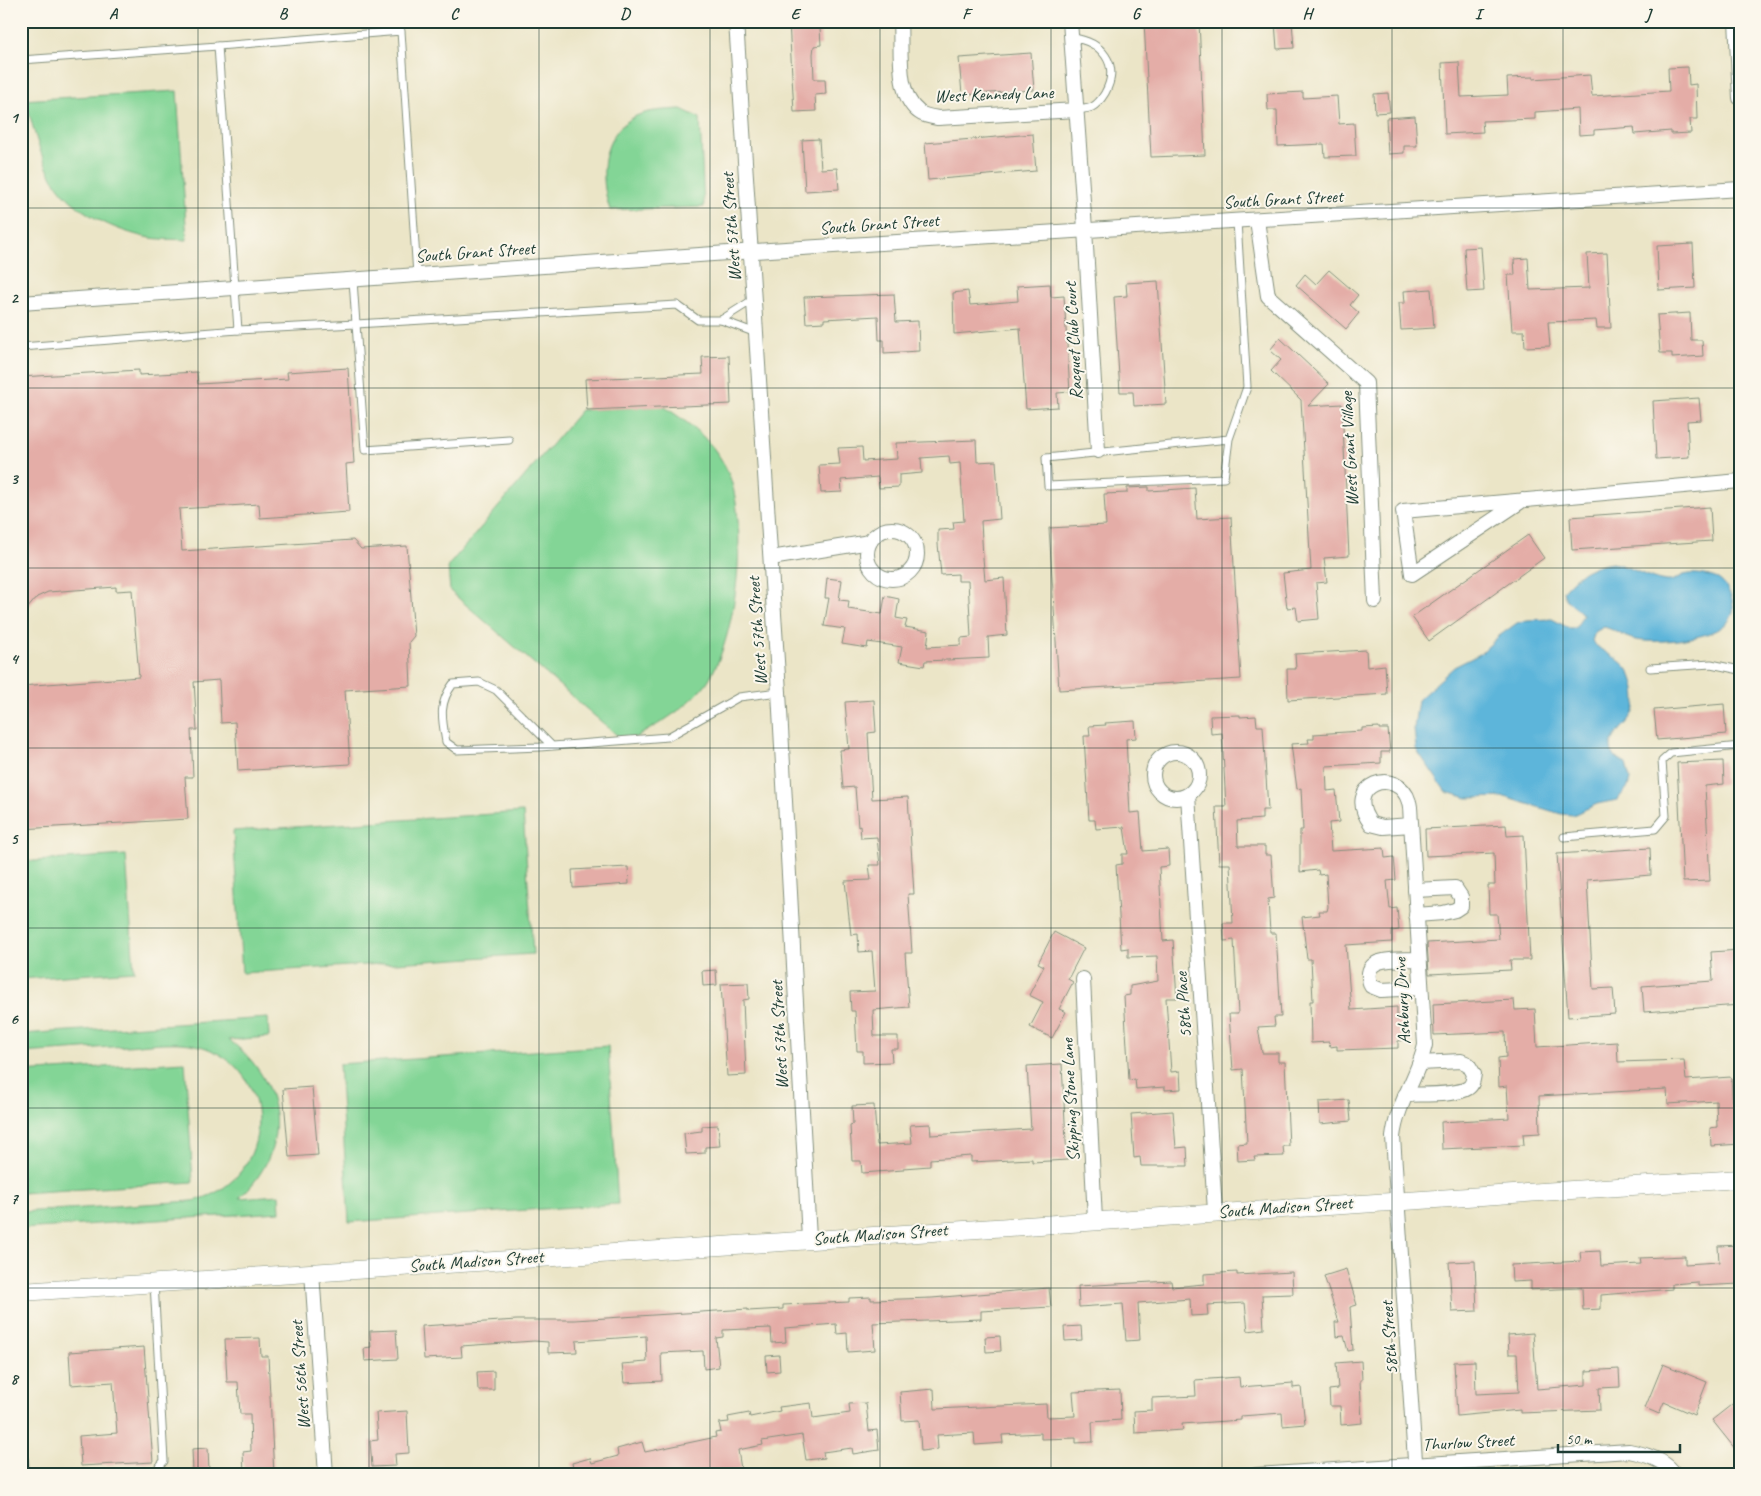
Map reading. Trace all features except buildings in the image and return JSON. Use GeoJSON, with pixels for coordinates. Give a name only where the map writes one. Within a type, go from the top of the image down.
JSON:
{"type":"FeatureCollection","features":[{"type":"Feature","properties":{"kind":"street","name":"West 57th Street"},"geometry":{"type":"LineString","coordinates":[[736,21],[771,558],[809,1239]]}},
{"type":"Feature","properties":{"kind":"street","name":"West Kennedy Lane"},"geometry":{"type":"LineString","coordinates":[[900,21],[903,81],[910,103],[921,114],[938,118],[1077,110]]}},
{"type":"Feature","properties":{"kind":"street","name":"Racquet Club Court"},"geometry":{"type":"LineString","coordinates":[[1070,21],[1086,229],[1098,451]]}},
{"type":"Feature","properties":{"kind":"street"},"geometry":{"type":"LineString","coordinates":[[1736,21],[1740,98]]}},
{"type":"Feature","properties":{"kind":"street","name":"South Grant Street"},"geometry":{"type":"LineString","coordinates":[[21,303],[752,251],[1740,189]]}},
{"type":"Feature","properties":{"kind":"street","name":"West Grant Village"},"geometry":{"type":"LineString","coordinates":[[1258,220],[1268,296],[1366,383],[1375,601]]}},
{"type":"Feature","properties":{"kind":"street"},"geometry":{"type":"LineString","coordinates":[[1523,500],[1412,574],[1403,511],[1523,500],[1740,481]]}},
{"type":"Feature","properties":{"kind":"street"},"geometry":{"type":"LineString","coordinates":[[771,558],[870,542]]}},
{"type":"Feature","properties":{"kind":"street","name":"58th Place"},"geometry":{"type":"LineString","coordinates":[[1188,795],[1215,1212]]}},
{"type":"Feature","properties":{"kind":"street","name":"Ashbury Drive"},"geometry":{"type":"LineString","coordinates":[[1398,1200],[1393,1137],[1398,1110],[1420,1063],[1425,1045],[1411,825]]}},
{"type":"Feature","properties":{"kind":"street"},"geometry":{"type":"LineString","coordinates":[[1415,890],[1455,888],[1461,897],[1461,906],[1455,910],[1416,915]]}},
{"type":"Feature","properties":{"kind":"street"},"geometry":{"type":"LineString","coordinates":[[1419,959],[1377,962],[1370,966],[1367,976],[1371,986],[1381,990],[1421,988]]}},
{"type":"Feature","properties":{"kind":"street","name":"Skipping Stone Lane"},"geometry":{"type":"LineString","coordinates":[[1083,979],[1096,1220]]}},
{"type":"Feature","properties":{"kind":"street"},"geometry":{"type":"LineString","coordinates":[[1405,1095],[1455,1092],[1468,1088],[1472,1082],[1474,1074],[1468,1064],[1461,1061],[1420,1063]]}},
{"type":"Feature","properties":{"kind":"street","name":"South Madison Street"},"geometry":{"type":"LineString","coordinates":[[21,1292],[1215,1212],[1740,1179]]}},
{"type":"Feature","properties":{"kind":"street","name":"58th Street"},"geometry":{"type":"LineString","coordinates":[[1398,1200],[1416,1470]]}},
{"type":"Feature","properties":{"kind":"street","name":"West 56th Street"},"geometry":{"type":"LineString","coordinates":[[312,1272],[326,1475]]}},
{"type":"Feature","properties":{"kind":"street","name":"Thurlow Street"},"geometry":{"type":"LineString","coordinates":[[1256,1475],[1416,1470],[1629,1452],[1648,1456],[1671,1468],[1675,1475]]}},
{"type":"Feature","properties":{"kind":"street"},"geometry":{"type":"LineString","coordinates":[[21,1460],[22,1475]]}},
{"type":"Feature","properties":{"kind":"lane"},"geometry":{"type":"LineString","coordinates":[[21,60],[401,31],[417,275]]}},
{"type":"Feature","properties":{"kind":"lane"},"geometry":{"type":"LineString","coordinates":[[1072,38],[1094,43],[1103,53],[1111,74],[1102,99],[1092,107],[1077,110]]}},
{"type":"Feature","properties":{"kind":"lane"},"geometry":{"type":"LineString","coordinates":[[218,46],[238,330]]}},
{"type":"Feature","properties":{"kind":"lane"},"geometry":{"type":"LineString","coordinates":[[1229,439],[1098,451],[1046,458],[1048,486],[1224,478],[1229,439],[1247,387],[1237,221]]}},
{"type":"Feature","properties":{"kind":"lane"},"geometry":{"type":"LineString","coordinates":[[352,280],[365,450],[509,440]]}},
{"type":"Feature","properties":{"kind":"lane"},"geometry":{"type":"LineString","coordinates":[[721,320],[755,299]]}},
{"type":"Feature","properties":{"kind":"lane"},"geometry":{"type":"LineString","coordinates":[[21,347],[238,330],[677,304],[698,320],[721,320],[757,334]]}},
{"type":"Feature","properties":{"kind":"lane"},"geometry":{"type":"LineString","coordinates":[[1650,668],[1711,664],[1740,670]]}},
{"type":"Feature","properties":{"kind":"lane"},"geometry":{"type":"LineString","coordinates":[[552,746],[496,690],[479,682],[453,684],[444,696],[442,722],[446,742],[456,750],[552,746],[668,737],[739,697],[779,692]]}},
{"type":"Feature","properties":{"kind":"lane"},"geometry":{"type":"LineString","coordinates":[[1564,837],[1655,830],[1666,816],[1662,761],[1670,753],[1740,746]]}},
{"type":"Feature","properties":{"kind":"lane"},"geometry":{"type":"LineString","coordinates":[[152,1475],[164,1461],[154,1283]]}},
{"type":"Feature","properties":{"kind":"green space"},"geometry":{"type":"Polygon","coordinates":[[[177,91],[187,240],[155,239],[131,233],[103,222],[77,206],[66,196],[49,172],[26,102],[21,150],[21,100],[177,91]]]}},
{"type":"Feature","properties":{"kind":"green space"},"geometry":{"type":"Polygon","coordinates":[[[681,109],[700,118],[704,207],[610,210],[604,184],[604,171],[605,157],[615,134],[624,124],[641,114],[681,109]]]}},
{"type":"Feature","properties":{"kind":"green space"},"geometry":{"type":"Polygon","coordinates":[[[663,406],[706,439],[725,466],[733,487],[737,514],[739,545],[737,577],[733,609],[726,639],[716,665],[705,685],[678,711],[626,743],[450,591],[448,566],[581,410],[663,406]]]}},
{"type":"Feature","properties":{"kind":"green space"},"geometry":{"type":"Polygon","coordinates":[[[523,812],[533,954],[242,973],[233,831],[523,812]]]}},
{"type":"Feature","properties":{"kind":"green space"},"geometry":{"type":"Polygon","coordinates":[[[126,855],[134,971],[21,979],[21,862],[126,855]]]}},
{"type":"Feature","properties":{"kind":"green space"},"geometry":{"type":"Polygon","coordinates":[[[268,1018],[269,1037],[229,1040],[248,1057],[262,1075],[271,1095],[275,1116],[274,1138],[268,1159],[256,1179],[239,1198],[279,1195],[280,1212],[21,1229],[21,1212],[192,1201],[218,1191],[238,1174],[251,1153],[258,1129],[256,1105],[247,1082],[231,1062],[206,1048],[197,1045],[167,1043],[21,1053],[21,1034],[268,1018]]]}},
{"type":"Feature","properties":{"kind":"green space"},"geometry":{"type":"Polygon","coordinates":[[[608,1046],[618,1204],[349,1222],[339,1064],[608,1046]]]}},
{"type":"Feature","properties":{"kind":"green space"},"geometry":{"type":"Polygon","coordinates":[[[185,1062],[193,1182],[21,1193],[21,1072],[185,1062]]]}},
{"type":"Feature","properties":{"kind":"water"},"geometry":{"type":"Polygon","coordinates":[[[1612,563],[1659,580],[1671,581],[1684,575],[1693,574],[1701,574],[1718,579],[1728,590],[1733,605],[1731,617],[1723,626],[1711,633],[1695,637],[1678,640],[1647,641],[1632,639],[1604,627],[1595,632],[1592,641],[1601,650],[1627,668],[1635,687],[1636,703],[1634,712],[1611,744],[1611,751],[1626,764],[1630,779],[1628,787],[1617,800],[1597,804],[1573,815],[1561,814],[1505,797],[1468,798],[1446,792],[1416,749],[1414,728],[1418,700],[1454,667],[1480,654],[1499,636],[1517,623],[1527,620],[1552,619],[1569,628],[1576,628],[1583,615],[1566,599],[1563,591],[1585,571],[1596,566],[1612,563]]]}}]}
